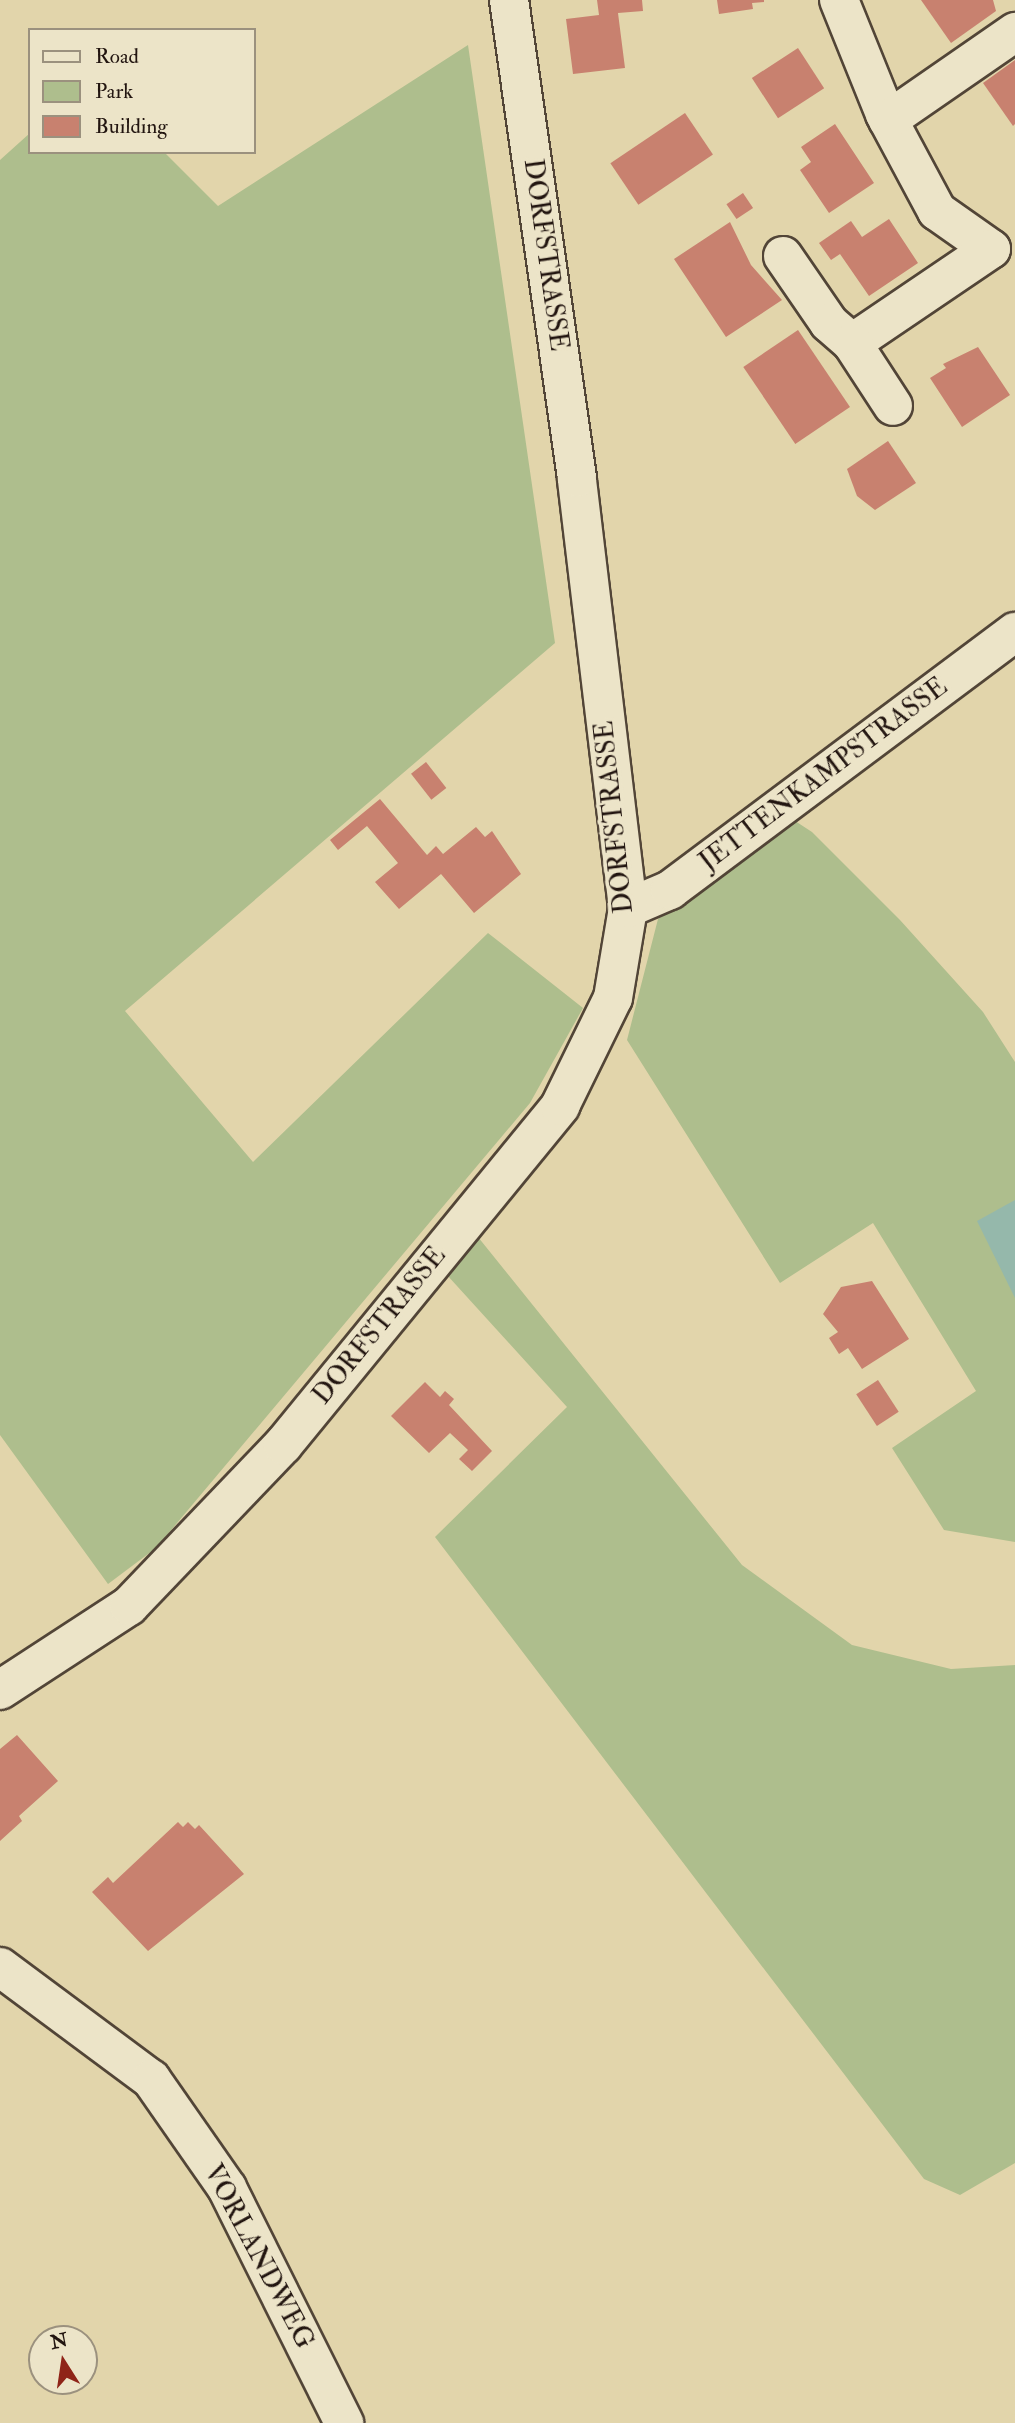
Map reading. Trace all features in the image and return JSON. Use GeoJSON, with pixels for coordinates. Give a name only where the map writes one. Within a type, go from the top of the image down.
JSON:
{"type":"FeatureCollection","features":[{"type":"Feature","properties":{"kind":"street","name":"DORFSTRASSE"},"geometry":{"type":"LineString","coordinates":[[0,1690],[129,1606],[283,1445],[560,1106],[613,998],[628,908],[577,478],[509,0]]}},
{"type":"Feature","properties":{"kind":"street"},"geometry":{"type":"LineString","coordinates":[[839,0],[888,120],[937,211],[991,249],[852,342]]}},
{"type":"Feature","properties":{"kind":"street"},"geometry":{"type":"LineString","coordinates":[[888,120],[1015,32]]}},
{"type":"Feature","properties":{"kind":"street"},"geometry":{"type":"LineString","coordinates":[[783,256],[829,324],[852,342],[893,405]]}},
{"type":"Feature","properties":{"kind":"street","name":"JETTENKAMPSTRASSE"},"geometry":{"type":"LineString","coordinates":[[628,908],[670,890],[1015,632]]}},
{"type":"Feature","properties":{"kind":"street","name":"VORLANDWEG"},"geometry":{"type":"LineString","coordinates":[[0,1967],[151,2079],[227,2188],[344,2423]]}},
{"type":"Feature","properties":{"kind":"green space"},"geometry":{"type":"Polygon","coordinates":[[[468,45],[555,643],[125,1011],[253,1162],[488,933],[583,1008],[530,1103],[156,1548],[108,1584],[0,1435],[0,160],[28,135],[28,154],[166,154],[218,206],[468,45]]]}},
{"type":"Feature","properties":{"kind":"green space"},"geometry":{"type":"Polygon","coordinates":[[[789,817],[812,832],[900,920],[983,1012],[1015,1062],[1015,1542],[944,1530],[892,1448],[976,1391],[873,1223],[780,1283],[627,1040],[658,919],[789,817]]]}},
{"type":"Feature","properties":{"kind":"green space"},"geometry":{"type":"Polygon","coordinates":[[[478,1237],[742,1565],[852,1645],[951,1669],[1015,1665],[1015,2163],[960,2195],[924,2179],[435,1537],[567,1407],[447,1275],[478,1237]]]}},
{"type":"Feature","properties":{"kind":"shaded area"},"geometry":{"type":"Polygon","coordinates":[[[1015,1200],[1015,1298],[977,1221],[1015,1200]]]}},
{"type":"Feature","properties":{"kind":"building"},"geometry":{"type":"Polygon","coordinates":[[[597,0],[642,0],[643,11],[618,13],[625,68],[573,74],[566,19],[599,15],[597,0]]]}},
{"type":"Feature","properties":{"kind":"building"},"geometry":{"type":"Polygon","coordinates":[[[717,0],[764,2],[752,3],[753,9],[719,14],[717,0]]]}},
{"type":"Feature","properties":{"kind":"building"},"geometry":{"type":"Polygon","coordinates":[[[921,0],[993,0],[996,11],[951,43],[921,0]]]}},
{"type":"Feature","properties":{"kind":"building"},"geometry":{"type":"Polygon","coordinates":[[[798,48],[824,88],[778,118],[752,78],[798,48]]]}},
{"type":"Feature","properties":{"kind":"building"},"geometry":{"type":"Polygon","coordinates":[[[1015,60],[1015,124],[1013,126],[983,83],[1015,60]]]}},
{"type":"Feature","properties":{"kind":"building"},"geometry":{"type":"Polygon","coordinates":[[[685,113],[713,154],[638,205],[610,163],[685,113]]]}},
{"type":"Feature","properties":{"kind":"building"},"geometry":{"type":"Polygon","coordinates":[[[835,124],[874,183],[829,213],[800,170],[811,162],[801,147],[835,124]]]}},
{"type":"Feature","properties":{"kind":"building"},"geometry":{"type":"Polygon","coordinates":[[[743,193],[753,208],[736,219],[726,204],[743,193]]]}},
{"type":"Feature","properties":{"kind":"building"},"geometry":{"type":"Polygon","coordinates":[[[889,219],[918,263],[869,296],[840,254],[831,260],[819,243],[851,221],[862,237],[889,219]]]}},
{"type":"Feature","properties":{"kind":"building"},"geometry":{"type":"Polygon","coordinates":[[[730,222],[751,265],[782,300],[726,337],[674,259],[730,222]]]}},
{"type":"Feature","properties":{"kind":"building"},"geometry":{"type":"Polygon","coordinates":[[[798,330],[850,407],[795,444],[743,367],[798,330]]]}},
{"type":"Feature","properties":{"kind":"building"},"geometry":{"type":"Polygon","coordinates":[[[978,347],[1010,395],[962,427],[930,378],[946,368],[943,364],[978,347]]]}},
{"type":"Feature","properties":{"kind":"building"},"geometry":{"type":"Polygon","coordinates":[[[888,441],[916,483],[875,510],[857,496],[847,469],[888,441]]]}},
{"type":"Feature","properties":{"kind":"building"},"geometry":{"type":"Polygon","coordinates":[[[426,762],[446,788],[431,800],[411,774],[426,762]]]}},
{"type":"Feature","properties":{"kind":"building"},"geometry":{"type":"Polygon","coordinates":[[[380,799],[427,855],[436,846],[443,854],[476,827],[485,837],[492,831],[521,874],[474,913],[441,874],[399,909],[375,882],[398,863],[367,826],[338,850],[330,840],[380,799]]]}},
{"type":"Feature","properties":{"kind":"building"},"geometry":{"type":"Polygon","coordinates":[[[872,1281],[909,1339],[862,1369],[848,1348],[839,1354],[829,1338],[838,1332],[823,1314],[841,1287],[872,1281]]]}},
{"type":"Feature","properties":{"kind":"building"},"geometry":{"type":"Polygon","coordinates":[[[878,1380],[899,1412],[877,1426],[856,1394],[878,1380]]]}},
{"type":"Feature","properties":{"kind":"building"},"geometry":{"type":"Polygon","coordinates":[[[425,1382],[440,1397],[445,1391],[454,1399],[449,1405],[492,1451],[472,1471],[459,1459],[468,1450],[450,1433],[429,1453],[391,1416],[425,1382]]]}},
{"type":"Feature","properties":{"kind":"building"},"geometry":{"type":"Polygon","coordinates":[[[17,1735],[58,1781],[19,1816],[22,1821],[0,1841],[0,1749],[17,1735]]]}},
{"type":"Feature","properties":{"kind":"building"},"geometry":{"type":"Polygon","coordinates":[[[178,1822],[183,1827],[188,1822],[195,1829],[199,1825],[244,1874],[148,1951],[92,1892],[108,1877],[113,1883],[178,1822]]]}}]}
